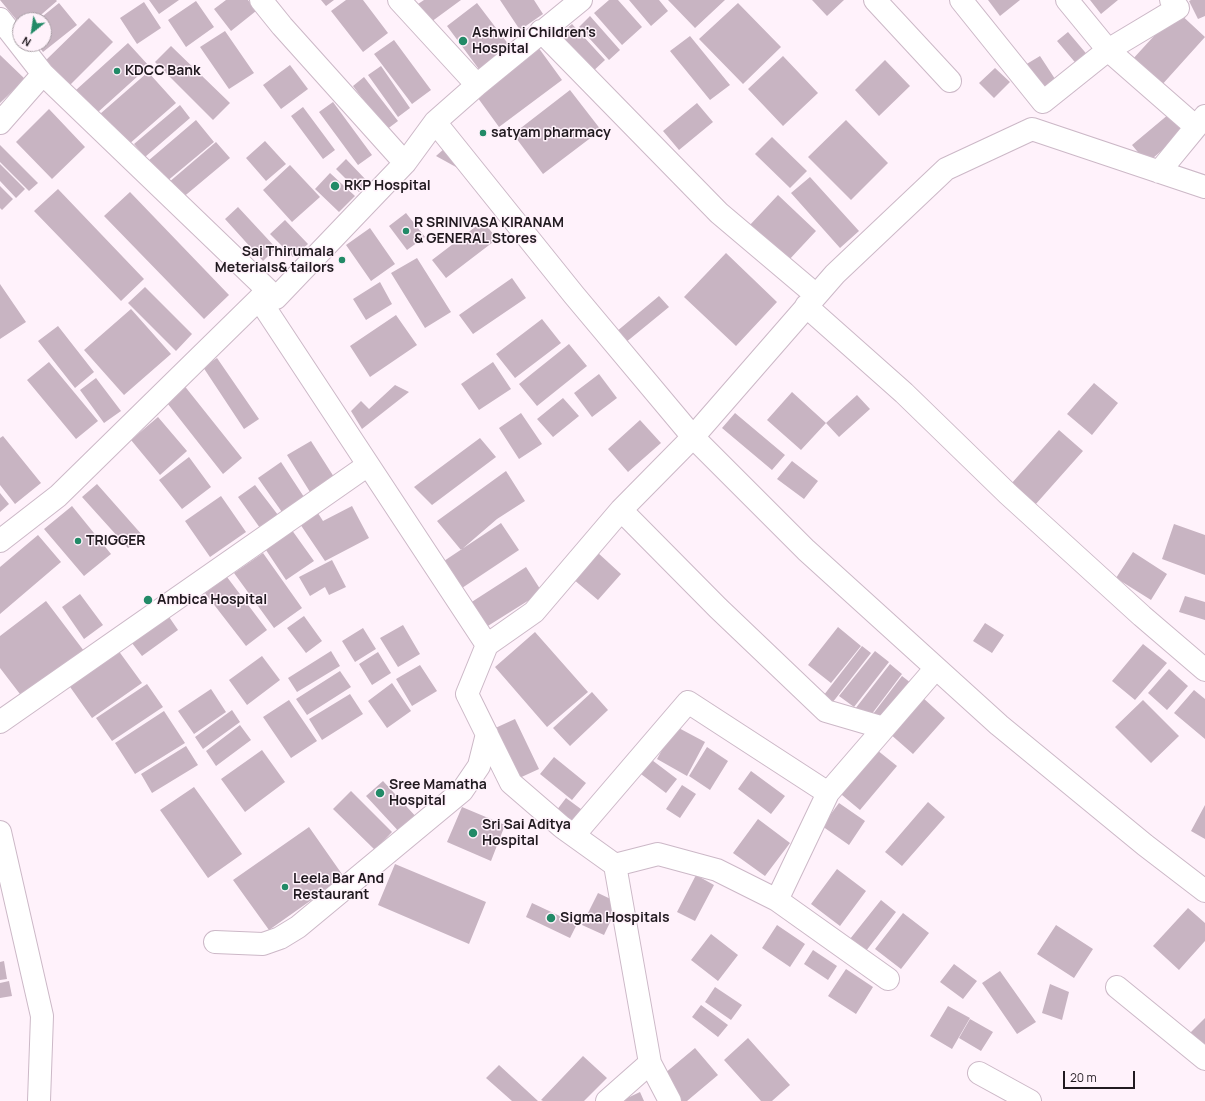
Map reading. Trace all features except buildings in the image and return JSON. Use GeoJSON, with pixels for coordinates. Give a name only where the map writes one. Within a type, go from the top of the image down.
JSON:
{"type":"FeatureCollection","features":[{"type":"Feature","properties":{"kind":"street"},"geometry":{"type":"LineString","coordinates":[[261,0],[282,26],[405,162]]}},
{"type":"Feature","properties":{"kind":"street"},"geometry":{"type":"LineString","coordinates":[[399,0],[477,85]]}},
{"type":"Feature","properties":{"kind":"street"},"geometry":{"type":"LineString","coordinates":[[0,540],[58,496],[268,299],[405,162],[435,122],[541,31],[581,0]]}},
{"type":"Feature","properties":{"kind":"street"},"geometry":{"type":"LineString","coordinates":[[875,0],[950,81]]}},
{"type":"Feature","properties":{"kind":"street"},"geometry":{"type":"LineString","coordinates":[[961,0],[1043,102],[1108,50],[1178,8],[1171,0]]}},
{"type":"Feature","properties":{"kind":"street"},"geometry":{"type":"LineString","coordinates":[[1067,0],[1108,50],[1201,121],[1159,172]]}},
{"type":"Feature","properties":{"kind":"street"},"geometry":{"type":"LineString","coordinates":[[0,19],[43,74],[268,299],[368,465],[487,645]]}},
{"type":"Feature","properties":{"kind":"street"},"geometry":{"type":"LineString","coordinates":[[541,31],[719,212],[1008,494],[1142,616],[1205,670]]}},
{"type":"Feature","properties":{"kind":"street"},"geometry":{"type":"LineString","coordinates":[[0,123],[43,74]]}},
{"type":"Feature","properties":{"kind":"street"},"geometry":{"type":"LineString","coordinates":[[435,122],[574,295],[693,437],[806,550],[999,725],[1145,845],[1205,891]]}},
{"type":"Feature","properties":{"kind":"street"},"geometry":{"type":"LineString","coordinates":[[670,1101],[650,1063],[615,865],[574,835],[511,783],[467,694],[487,645],[534,612],[621,510],[693,437],[835,274],[946,169],[1032,129],[1205,187]]}},
{"type":"Feature","properties":{"kind":"street"},"geometry":{"type":"LineString","coordinates":[[0,722],[368,465]]}},
{"type":"Feature","properties":{"kind":"street"},"geometry":{"type":"LineString","coordinates":[[621,510],[718,608],[826,711],[884,728]]}},
{"type":"Feature","properties":{"kind":"street"},"geometry":{"type":"LineString","coordinates":[[777,900],[828,793],[936,668]]}},
{"type":"Feature","properties":{"kind":"street"},"geometry":{"type":"LineString","coordinates":[[574,835],[688,702],[828,793]]}},
{"type":"Feature","properties":{"kind":"street"},"geometry":{"type":"LineString","coordinates":[[215,942],[263,944],[280,938],[298,927],[462,791],[478,766],[487,734]]}},
{"type":"Feature","properties":{"kind":"street"},"geometry":{"type":"LineString","coordinates":[[0,832],[42,1016],[38,1101]]}},
{"type":"Feature","properties":{"kind":"street"},"geometry":{"type":"LineString","coordinates":[[615,865],[658,854],[717,870],[777,900],[888,979]]}},
{"type":"Feature","properties":{"kind":"street"},"geometry":{"type":"LineString","coordinates":[[1117,987],[1205,1059]]}},
{"type":"Feature","properties":{"kind":"street"},"geometry":{"type":"LineString","coordinates":[[607,1101],[650,1063]]}},
{"type":"Feature","properties":{"kind":"street"},"geometry":{"type":"LineString","coordinates":[[980,1073],[1030,1101]]}},
{"type":"Feature","properties":{"kind":"place","name":"Ashwini Children's Hospital"},"geometry":{"type":"Point","coordinates":[463,41]}},
{"type":"Feature","properties":{"kind":"place","name":"KDCC Bank"},"geometry":{"type":"Point","coordinates":[117,71]}},
{"type":"Feature","properties":{"kind":"place","name":"satyam pharmacy"},"geometry":{"type":"Point","coordinates":[483,133]}},
{"type":"Feature","properties":{"kind":"place","name":"RKP Hospital"},"geometry":{"type":"Point","coordinates":[335,186]}},
{"type":"Feature","properties":{"kind":"place","name":"R SRINIVASA KIRANAM & GENERAL Stores"},"geometry":{"type":"Point","coordinates":[406,231]}},
{"type":"Feature","properties":{"kind":"place","name":"Sai Thirumala Meterials& tailors"},"geometry":{"type":"Point","coordinates":[342,260]}},
{"type":"Feature","properties":{"kind":"place","name":"TRIGGER"},"geometry":{"type":"Point","coordinates":[78,541]}},
{"type":"Feature","properties":{"kind":"place","name":"Ambica Hospital"},"geometry":{"type":"Point","coordinates":[148,600]}},
{"type":"Feature","properties":{"kind":"place","name":"Sree Mamatha Hospital"},"geometry":{"type":"Point","coordinates":[380,793]}},
{"type":"Feature","properties":{"kind":"place","name":"Sri Sai Aditya Hospital"},"geometry":{"type":"Point","coordinates":[473,833]}},
{"type":"Feature","properties":{"kind":"place","name":"Leela Bar And Restaurant"},"geometry":{"type":"Point","coordinates":[285,887]}},
{"type":"Feature","properties":{"kind":"place","name":"Sigma Hospitals"},"geometry":{"type":"Point","coordinates":[551,918]}}]}
